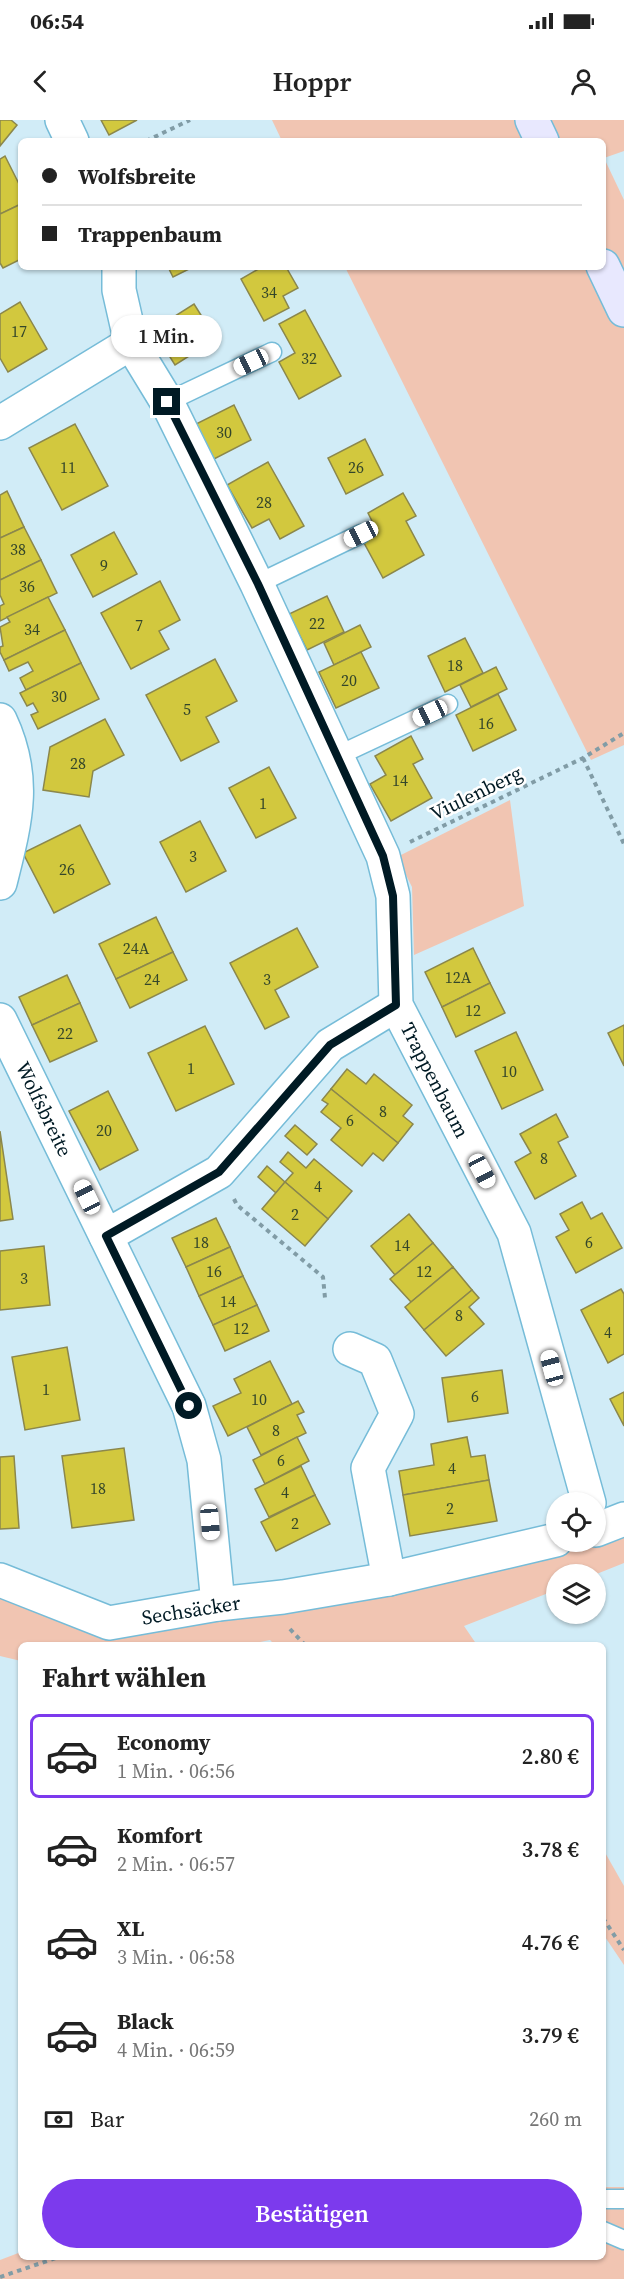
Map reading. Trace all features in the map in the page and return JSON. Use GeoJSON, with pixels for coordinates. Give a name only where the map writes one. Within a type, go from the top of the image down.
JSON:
{"type":"FeatureCollection","features":[{"type":"Feature","properties":{"kind":"main road"},"geometry":{"type":"LineString","coordinates":[[532,120],[541,138]]}},
{"type":"Feature","properties":{"kind":"main road"},"geometry":{"type":"LineString","coordinates":[[605,270],[624,309]]}},
{"type":"Feature","properties":{"kind":"street"},"geometry":{"type":"LineString","coordinates":[[62,120],[71,138]]}},
{"type":"Feature","properties":{"kind":"street","name":"Trappenbaum"},"geometry":{"type":"LineString","coordinates":[[119,270],[119,290],[131,343],[167,402],[258,584],[335,757],[383,856],[393,896],[396,1005],[514,1233],[591,1492]]}},
{"type":"Feature","properties":{"kind":"street"},"geometry":{"type":"LineString","coordinates":[[0,423],[131,343]]}},
{"type":"Feature","properties":{"kind":"street"},"geometry":{"type":"LineString","coordinates":[[0,720],[12,746],[17,783],[15,825],[0,883]]}},
{"type":"Feature","properties":{"kind":"street"},"geometry":{"type":"LineString","coordinates":[[106,1236],[219,1172],[330,1045],[396,1005]]}},
{"type":"Feature","properties":{"kind":"street","name":"Wolfsbreite"},"geometry":{"type":"LineString","coordinates":[[0,1020],[189,1406],[204,1460],[218,1604]]}},
{"type":"Feature","properties":{"kind":"street"},"geometry":{"type":"LineString","coordinates":[[350,1349],[375,1360],[397,1414],[368,1468],[389,1579]]}},
{"type":"Feature","properties":{"kind":"street","name":"Sechsäcker"},"geometry":{"type":"LineString","coordinates":[[0,1580],[110,1623],[218,1604],[283,1598],[389,1579],[546,1542]]}},
{"type":"Feature","properties":{"kind":"lane"},"geometry":{"type":"LineString","coordinates":[[167,402],[272,352]]}},
{"type":"Feature","properties":{"kind":"lane"},"geometry":{"type":"LineString","coordinates":[[258,584],[361,534]]}},
{"type":"Feature","properties":{"kind":"lane"},"geometry":{"type":"LineString","coordinates":[[335,757],[448,704]]}},
{"type":"Feature","properties":{"kind":"lane"},"geometry":{"type":"LineString","coordinates":[[606,2199],[624,2199]]}},
{"type":"Feature","properties":{"kind":"lane"},"geometry":{"type":"LineString","coordinates":[[606,2232],[624,2240]]}},
{"type":"Feature","properties":{"kind":"path"},"geometry":{"type":"LineString","coordinates":[[152,138],[190,120]]}},
{"type":"Feature","properties":{"kind":"path","name":"Viulenberg"},"geometry":{"type":"LineString","coordinates":[[383,856],[583,758],[624,734]]}},
{"type":"Feature","properties":{"kind":"path"},"geometry":{"type":"LineString","coordinates":[[583,758],[624,844]]}},
{"type":"Feature","properties":{"kind":"path"},"geometry":{"type":"LineString","coordinates":[[219,1172],[237,1205],[323,1277],[325,1298]]}},
{"type":"Feature","properties":{"kind":"path"},"geometry":{"type":"LineString","coordinates":[[606,1923],[624,1950]]}},
{"type":"Feature","properties":{"kind":"path"},"geometry":{"type":"LineString","coordinates":[[0,2277],[50,2260]]}},
{"type":"Feature","properties":{"kind":"shaded area"},"geometry":{"type":"Polygon","coordinates":[[[272,120],[624,120],[624,151],[606,157],[606,138],[281,138],[272,120]]]}},
{"type":"Feature","properties":{"kind":"shaded area"},"geometry":{"type":"Polygon","coordinates":[[[606,162],[624,200],[624,745],[591,760],[346,270],[606,270],[606,162]]]}},
{"type":"Feature","properties":{"kind":"shaded area"},"geometry":{"type":"Polygon","coordinates":[[[510,800],[524,906],[414,955],[412,887],[397,857],[510,800]]]}},
{"type":"Feature","properties":{"kind":"shaded area"},"geometry":{"type":"Polygon","coordinates":[[[624,1534],[624,1563],[606,1570],[606,1564],[546,1564],[546,1594],[464,1626],[475,1642],[272,1642],[270,1640],[260,1642],[18,1642],[18,1660],[0,1656],[0,1597],[98,1632],[379,1594],[565,1552],[606,1552],[606,1541],[624,1534]]]}},
{"type":"Feature","properties":{"kind":"shaded area"},"geometry":{"type":"Polygon","coordinates":[[[606,1854],[624,1886],[624,1965],[606,1938],[606,1854]]]}},
{"type":"Feature","properties":{"kind":"shaded area"},"geometry":{"type":"Polygon","coordinates":[[[606,2187],[624,2187],[624,2279],[0,2279],[0,2260],[18,2253],[18,2260],[606,2260],[606,2187]]]}},
{"type":"Feature","properties":{"kind":"building"},"geometry":{"type":"Polygon","coordinates":[[[0,120],[11,120],[17,125],[0,146],[0,120]]]}},
{"type":"Feature","properties":{"kind":"building"},"geometry":{"type":"Polygon","coordinates":[[[101,120],[137,120],[109,135],[101,120]]]}},
{"type":"Feature","properties":{"kind":"building"},"geometry":{"type":"Polygon","coordinates":[[[5,156],[18,182],[18,205],[0,214],[0,159],[5,156]]]}},
{"type":"Feature","properties":{"kind":"building"},"geometry":{"type":"Polygon","coordinates":[[[18,205],[18,260],[3,268],[0,263],[0,214],[18,205]]]}},
{"type":"Feature","properties":{"kind":"building"},"geometry":{"type":"Polygon","coordinates":[[[170,270],[187,270],[173,277],[170,270]]]}},
{"type":"Feature","properties":{"kind":"building"},"geometry":{"type":"Polygon","coordinates":[[[257,270],[288,270],[298,288],[283,296],[289,308],[264,321],[241,279],[257,270]]]}},
{"type":"Feature","properties":{"kind":"building"},"geometry":{"type":"Polygon","coordinates":[[[20,302],[47,349],[8,372],[0,358],[0,314],[20,302]]]}},
{"type":"Feature","properties":{"kind":"building"},"geometry":{"type":"Polygon","coordinates":[[[194,304],[216,339],[175,365],[153,330],[194,304]]]}},
{"type":"Feature","properties":{"kind":"building"},"geometry":{"type":"Polygon","coordinates":[[[305,310],[341,376],[299,399],[279,362],[295,353],[279,324],[305,310]]]}},
{"type":"Feature","properties":{"kind":"building"},"geometry":{"type":"Polygon","coordinates":[[[234,405],[251,440],[214,459],[196,424],[234,405]]]}},
{"type":"Feature","properties":{"kind":"building"},"geometry":{"type":"Polygon","coordinates":[[[75,424],[108,486],[62,510],[29,448],[75,424]]]}},
{"type":"Feature","properties":{"kind":"building"},"geometry":{"type":"Polygon","coordinates":[[[365,439],[383,475],[346,494],[328,458],[365,439]]]}},
{"type":"Feature","properties":{"kind":"building"},"geometry":{"type":"Polygon","coordinates":[[[268,462],[304,526],[280,539],[269,519],[252,528],[227,485],[268,462]]]}},
{"type":"Feature","properties":{"kind":"building"},"geometry":{"type":"Polygon","coordinates":[[[7,491],[24,527],[0,538],[0,495],[7,491]]]}},
{"type":"Feature","properties":{"kind":"building"},"geometry":{"type":"Polygon","coordinates":[[[403,493],[416,516],[406,521],[424,555],[383,578],[363,541],[378,533],[368,513],[403,493]]]}},
{"type":"Feature","properties":{"kind":"building"},"geometry":{"type":"Polygon","coordinates":[[[24,527],[41,560],[0,580],[0,538],[24,527]]]}},
{"type":"Feature","properties":{"kind":"building"},"geometry":{"type":"Polygon","coordinates":[[[114,532],[137,574],[93,597],[71,555],[114,532]]]}},
{"type":"Feature","properties":{"kind":"building"},"geometry":{"type":"Polygon","coordinates":[[[41,560],[57,593],[0,621],[0,606],[4,604],[0,595],[0,580],[41,560]]]}},
{"type":"Feature","properties":{"kind":"building"},"geometry":{"type":"Polygon","coordinates":[[[160,581],[180,620],[159,631],[169,649],[131,669],[101,613],[160,581]]]}},
{"type":"Feature","properties":{"kind":"building"},"geometry":{"type":"Polygon","coordinates":[[[327,596],[344,632],[307,650],[289,614],[327,596]]]}},
{"type":"Feature","properties":{"kind":"building"},"geometry":{"type":"Polygon","coordinates":[[[48,597],[65,630],[4,660],[0,652],[0,647],[3,646],[0,627],[10,622],[7,617],[48,597]]]}},
{"type":"Feature","properties":{"kind":"building"},"geometry":{"type":"Polygon","coordinates":[[[360,625],[371,647],[334,665],[324,643],[360,625]]]}},
{"type":"Feature","properties":{"kind":"building"},"geometry":{"type":"Polygon","coordinates":[[[65,630],[81,663],[26,690],[20,678],[33,671],[28,662],[9,671],[4,660],[65,630]]]}},
{"type":"Feature","properties":{"kind":"building"},"geometry":{"type":"Polygon","coordinates":[[[465,638],[483,673],[445,692],[428,656],[465,638]]]}},
{"type":"Feature","properties":{"kind":"building"},"geometry":{"type":"Polygon","coordinates":[[[361,652],[379,688],[336,708],[319,672],[361,652]]]}},
{"type":"Feature","properties":{"kind":"building"},"geometry":{"type":"Polygon","coordinates":[[[215,659],[237,701],[206,717],[219,742],[181,761],[146,695],[215,659]]]}},
{"type":"Feature","properties":{"kind":"building"},"geometry":{"type":"Polygon","coordinates":[[[81,663],[99,699],[38,729],[31,715],[38,712],[33,703],[27,706],[20,693],[81,663]]]}},
{"type":"Feature","properties":{"kind":"building"},"geometry":{"type":"Polygon","coordinates":[[[496,667],[507,689],[471,707],[460,685],[496,667]]]}},
{"type":"Feature","properties":{"kind":"building"},"geometry":{"type":"Polygon","coordinates":[[[498,694],[516,730],[473,751],[456,715],[498,694]]]}},
{"type":"Feature","properties":{"kind":"building"},"geometry":{"type":"Polygon","coordinates":[[[105,719],[124,755],[93,771],[89,797],[43,790],[50,747],[105,719]]]}},
{"type":"Feature","properties":{"kind":"building"},"geometry":{"type":"Polygon","coordinates":[[[411,736],[423,759],[413,764],[432,798],[391,821],[370,784],[386,775],[375,756],[411,736]]]}},
{"type":"Feature","properties":{"kind":"building"},"geometry":{"type":"Polygon","coordinates":[[[269,767],[296,818],[256,838],[229,788],[269,767]]]}},
{"type":"Feature","properties":{"kind":"building"},"geometry":{"type":"Polygon","coordinates":[[[200,821],[226,871],[186,892],[160,842],[200,821]]]}},
{"type":"Feature","properties":{"kind":"building"},"geometry":{"type":"Polygon","coordinates":[[[80,825],[110,884],[54,913],[23,853],[80,825]]]}},
{"type":"Feature","properties":{"kind":"building"},"geometry":{"type":"Polygon","coordinates":[[[156,917],[173,952],[116,979],[99,944],[156,917]]]}},
{"type":"Feature","properties":{"kind":"building"},"geometry":{"type":"Polygon","coordinates":[[[297,928],[318,967],[275,990],[289,1017],[265,1029],[230,963],[297,928]]]}},
{"type":"Feature","properties":{"kind":"building"},"geometry":{"type":"Polygon","coordinates":[[[473,948],[490,983],[442,1007],[425,972],[473,948]]]}},
{"type":"Feature","properties":{"kind":"building"},"geometry":{"type":"Polygon","coordinates":[[[173,952],[187,980],[130,1008],[116,979],[173,952]]]}},
{"type":"Feature","properties":{"kind":"building"},"geometry":{"type":"Polygon","coordinates":[[[67,975],[80,1003],[32,1025],[19,997],[67,975]]]}},
{"type":"Feature","properties":{"kind":"building"},"geometry":{"type":"Polygon","coordinates":[[[490,983],[505,1013],[456,1037],[442,1007],[490,983]]]}},
{"type":"Feature","properties":{"kind":"building"},"geometry":{"type":"Polygon","coordinates":[[[80,1003],[97,1041],[50,1062],[32,1025],[80,1003]]]}},
{"type":"Feature","properties":{"kind":"building"},"geometry":{"type":"Polygon","coordinates":[[[624,1025],[624,1066],[608,1033],[624,1025]]]}},
{"type":"Feature","properties":{"kind":"building"},"geometry":{"type":"Polygon","coordinates":[[[205,1026],[234,1084],[176,1111],[148,1053],[205,1026]]]}},
{"type":"Feature","properties":{"kind":"building"},"geometry":{"type":"Polygon","coordinates":[[[516,1032],[543,1090],[502,1109],[475,1051],[516,1032]]]}},
{"type":"Feature","properties":{"kind":"building"},"geometry":{"type":"Polygon","coordinates":[[[347,1069],[366,1084],[374,1074],[412,1105],[403,1116],[413,1124],[398,1143],[331,1089],[347,1069]]]}},
{"type":"Feature","properties":{"kind":"building"},"geometry":{"type":"Polygon","coordinates":[[[331,1089],[398,1143],[383,1161],[373,1153],[362,1166],[331,1140],[341,1128],[321,1112],[328,1104],[322,1100],[331,1089]]]}},
{"type":"Feature","properties":{"kind":"building"},"geometry":{"type":"Polygon","coordinates":[[[108,1091],[138,1150],[100,1170],[69,1111],[108,1091]]]}},
{"type":"Feature","properties":{"kind":"building"},"geometry":{"type":"Polygon","coordinates":[[[556,1114],[568,1137],[558,1142],[576,1176],[535,1199],[515,1162],[531,1153],[520,1134],[556,1114]]]}},
{"type":"Feature","properties":{"kind":"building"},"geometry":{"type":"Polygon","coordinates":[[[295,1125],[317,1144],[307,1155],[285,1136],[295,1125]]]}},
{"type":"Feature","properties":{"kind":"building"},"geometry":{"type":"Polygon","coordinates":[[[0,1131],[13,1219],[0,1221],[0,1131]]]}},
{"type":"Feature","properties":{"kind":"building"},"geometry":{"type":"Polygon","coordinates":[[[288,1152],[306,1168],[314,1159],[352,1191],[328,1219],[285,1182],[293,1173],[280,1162],[288,1152]]]}},
{"type":"Feature","properties":{"kind":"building"},"geometry":{"type":"Polygon","coordinates":[[[267,1166],[285,1182],[276,1193],[258,1177],[267,1166]]]}},
{"type":"Feature","properties":{"kind":"building"},"geometry":{"type":"Polygon","coordinates":[[[285,1182],[328,1219],[305,1246],[262,1209],[285,1182]]]}},
{"type":"Feature","properties":{"kind":"building"},"geometry":{"type":"Polygon","coordinates":[[[582,1202],[591,1219],[602,1213],[622,1248],[576,1273],[556,1237],[569,1230],[560,1214],[582,1202]]]}},
{"type":"Feature","properties":{"kind":"building"},"geometry":{"type":"Polygon","coordinates":[[[409,1214],[433,1243],[395,1275],[371,1246],[409,1214]]]}},
{"type":"Feature","properties":{"kind":"building"},"geometry":{"type":"Polygon","coordinates":[[[216,1218],[230,1247],[186,1267],[172,1238],[216,1218]]]}},
{"type":"Feature","properties":{"kind":"building"},"geometry":{"type":"Polygon","coordinates":[[[433,1243],[453,1267],[411,1302],[390,1279],[433,1243]]]}},
{"type":"Feature","properties":{"kind":"building"},"geometry":{"type":"Polygon","coordinates":[[[44,1246],[50,1305],[0,1310],[0,1251],[44,1246]]]}},
{"type":"Feature","properties":{"kind":"building"},"geometry":{"type":"Polygon","coordinates":[[[230,1247],[243,1276],[199,1296],[186,1267],[230,1247]]]}},
{"type":"Feature","properties":{"kind":"building"},"geometry":{"type":"Polygon","coordinates":[[[453,1267],[472,1290],[424,1330],[405,1307],[453,1267]]]}},
{"type":"Feature","properties":{"kind":"building"},"geometry":{"type":"Polygon","coordinates":[[[243,1276],[257,1305],[213,1325],[199,1296],[243,1276]]]}},
{"type":"Feature","properties":{"kind":"building"},"geometry":{"type":"Polygon","coordinates":[[[621,1289],[624,1294],[624,1354],[608,1363],[581,1310],[621,1289]]]}},
{"type":"Feature","properties":{"kind":"building"},"geometry":{"type":"Polygon","coordinates":[[[472,1290],[479,1298],[469,1307],[484,1324],[446,1356],[424,1330],[472,1290]]]}},
{"type":"Feature","properties":{"kind":"building"},"geometry":{"type":"Polygon","coordinates":[[[257,1305],[269,1331],[225,1351],[213,1325],[257,1305]]]}},
{"type":"Feature","properties":{"kind":"building"},"geometry":{"type":"Polygon","coordinates":[[[67,1347],[80,1420],[25,1430],[12,1357],[67,1347]]]}},
{"type":"Feature","properties":{"kind":"building"},"geometry":{"type":"Polygon","coordinates":[[[270,1361],[292,1404],[228,1436],[213,1406],[241,1393],[234,1379],[270,1361]]]}},
{"type":"Feature","properties":{"kind":"building"},"geometry":{"type":"Polygon","coordinates":[[[502,1370],[508,1413],[448,1422],[442,1378],[502,1370]]]}},
{"type":"Feature","properties":{"kind":"building"},"geometry":{"type":"Polygon","coordinates":[[[624,1392],[624,1426],[610,1399],[624,1392]]]}},
{"type":"Feature","properties":{"kind":"building"},"geometry":{"type":"Polygon","coordinates":[[[298,1401],[304,1412],[297,1415],[306,1433],[261,1455],[247,1427],[298,1401]]]}},
{"type":"Feature","properties":{"kind":"building"},"geometry":{"type":"Polygon","coordinates":[[[297,1437],[309,1461],[265,1484],[253,1460],[297,1437]]]}},
{"type":"Feature","properties":{"kind":"building"},"geometry":{"type":"Polygon","coordinates":[[[467,1437],[471,1457],[485,1455],[489,1480],[403,1495],[399,1471],[434,1465],[431,1444],[467,1437]]]}},
{"type":"Feature","properties":{"kind":"building"},"geometry":{"type":"Polygon","coordinates":[[[124,1448],[134,1520],[72,1528],[62,1456],[124,1448]]]}},
{"type":"Feature","properties":{"kind":"building"},"geometry":{"type":"Polygon","coordinates":[[[14,1456],[19,1528],[0,1529],[0,1457],[14,1456]]]}},
{"type":"Feature","properties":{"kind":"building"},"geometry":{"type":"Polygon","coordinates":[[[301,1466],[315,1495],[269,1517],[255,1489],[301,1466]]]}},
{"type":"Feature","properties":{"kind":"building"},"geometry":{"type":"Polygon","coordinates":[[[489,1480],[497,1521],[410,1536],[403,1495],[489,1480]]]}},
{"type":"Feature","properties":{"kind":"building"},"geometry":{"type":"Polygon","coordinates":[[[315,1495],[330,1524],[276,1551],[261,1522],[315,1495]]]}},
{"type":"Feature","properties":{"kind":"route"},"geometry":{"type":"LineString","coordinates":[[167,402],[258,584],[335,757],[383,856],[393,896],[396,1005],[330,1045],[219,1172],[106,1236],[189,1406]]}}]}
